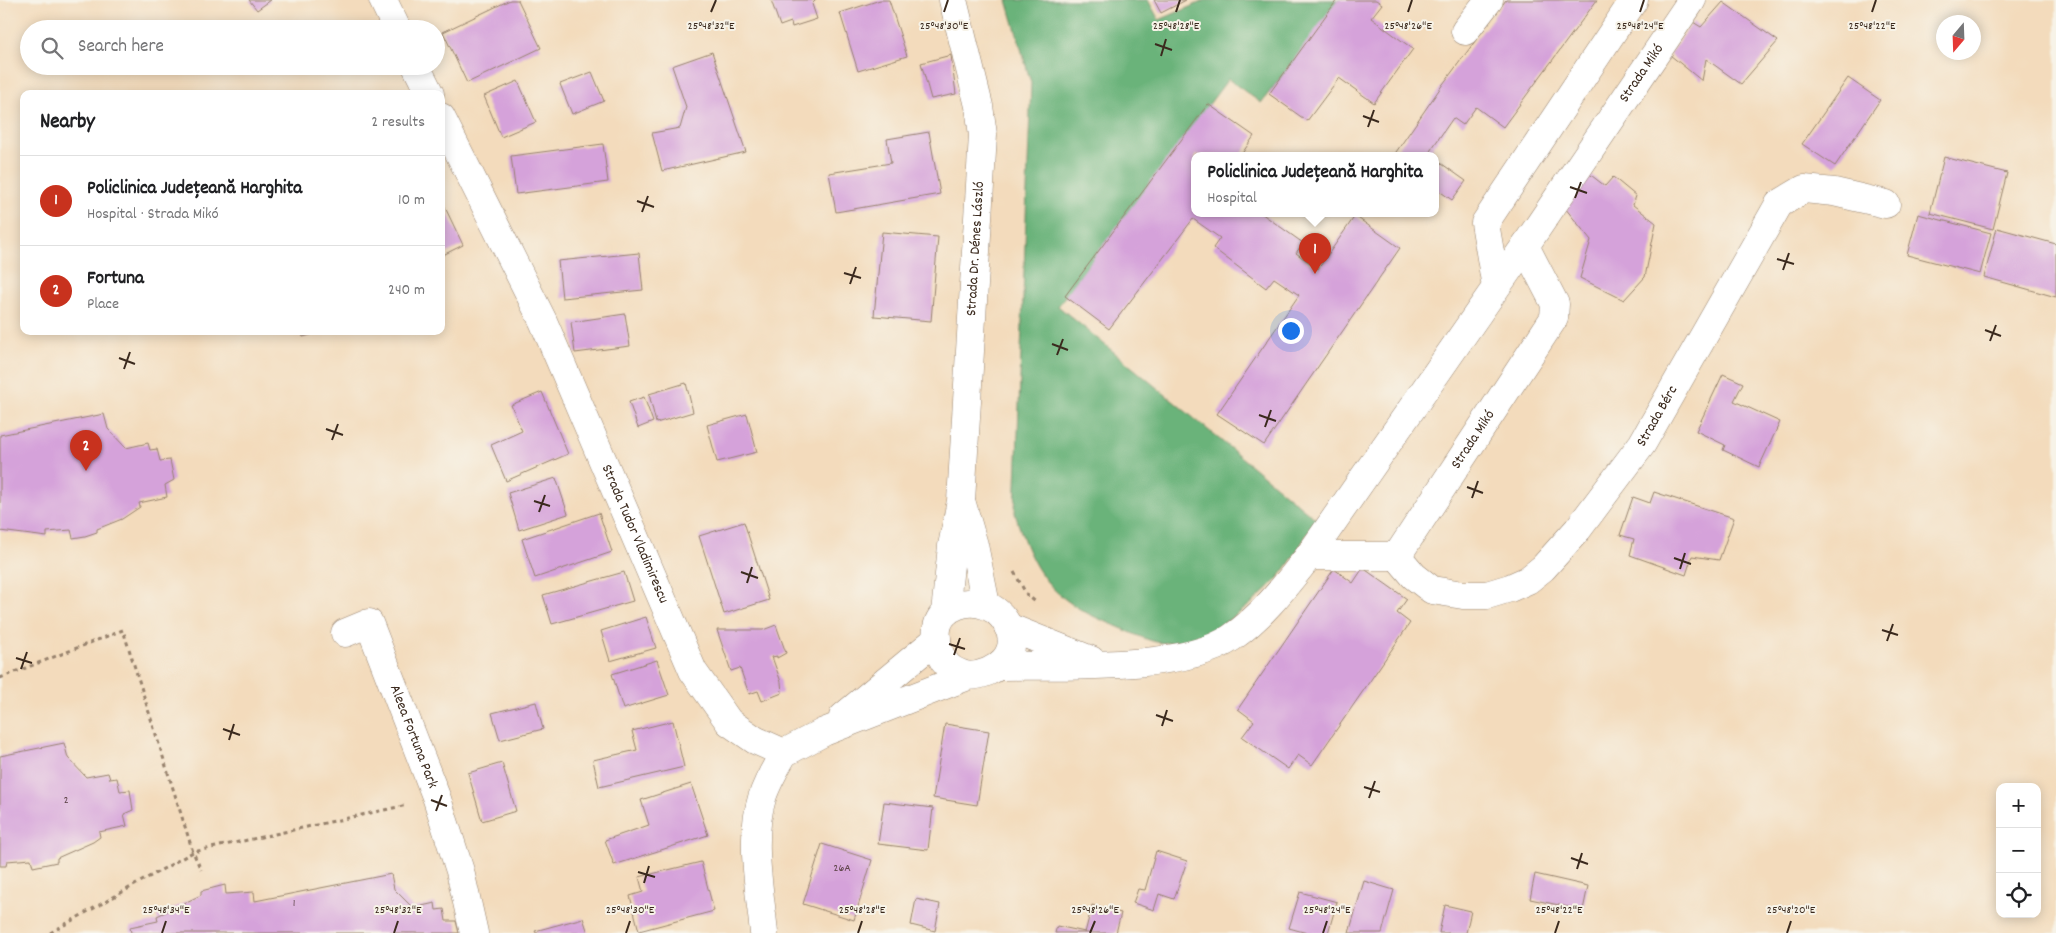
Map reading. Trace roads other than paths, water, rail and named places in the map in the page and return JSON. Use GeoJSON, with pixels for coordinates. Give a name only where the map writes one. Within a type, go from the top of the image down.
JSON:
{"type":"FeatureCollection","features":[{"type":"Feature","properties":{"kind":"street"},"geometry":{"type":"LineString","coordinates":[[382,0],[392,20]]}},
{"type":"Feature","properties":{"kind":"street","name":"Strada Dr. Dénes László"},"geometry":{"type":"LineString","coordinates":[[953,0],[979,106],[983,135],[961,501]]}},
{"type":"Feature","properties":{"kind":"street"},"geometry":{"type":"LineString","coordinates":[[1465,31],[1489,0]]}},
{"type":"Feature","properties":{"kind":"street"},"geometry":{"type":"LineString","coordinates":[[1496,287],[1485,223],[1634,0]]}},
{"type":"Feature","properties":{"kind":"street","name":"Strada Mikó"},"geometry":{"type":"LineString","coordinates":[[1000,666],[1101,664],[1164,660],[1199,652],[1230,639],[1278,594],[1309,556],[1525,246],[1692,0]]}},
{"type":"Feature","properties":{"kind":"street"},"geometry":{"type":"LineString","coordinates":[[420,75],[428,90]]}},
{"type":"Feature","properties":{"kind":"street","name":"Strada Tudor Vladimirescu"},"geometry":{"type":"LineString","coordinates":[[445,125],[543,321],[693,671],[730,722],[755,740],[784,753]]}},
{"type":"Feature","properties":{"kind":"street","name":"Strada Bérc"},"geometry":{"type":"LineString","coordinates":[[1397,556],[1414,576],[1432,590],[1463,595],[1487,595],[1528,580],[1543,568],[1578,529],[1642,444],[1779,204],[1804,190],[1834,192],[1886,204]]}},
{"type":"Feature","properties":{"kind":"street","name":"Strada Mikó"},"geometry":{"type":"LineString","coordinates":[[1397,556],[1554,318],[1555,304],[1525,246]]}},
{"type":"Feature","properties":{"kind":"street"},"geometry":{"type":"LineString","coordinates":[[961,501],[974,545],[986,605]]}},
{"type":"Feature","properties":{"kind":"street"},"geometry":{"type":"LineString","coordinates":[[945,613],[952,546],[961,501]]}},
{"type":"Feature","properties":{"kind":"street"},"geometry":{"type":"LineString","coordinates":[[1309,556],[1397,556]]}},
{"type":"Feature","properties":{"kind":"street"},"geometry":{"type":"LineString","coordinates":[[764,933],[757,847],[758,820],[765,792],[784,753],[824,732],[968,676],[991,672],[1000,666],[1010,647],[1008,627],[996,610],[986,605],[968,602],[957,605],[945,613],[941,618],[937,639],[942,659],[949,667],[968,676]]}},
{"type":"Feature","properties":{"kind":"street","name":"Aleea Fortuna Park"},"geometry":{"type":"LineString","coordinates":[[345,633],[369,623],[437,799],[460,871],[474,933]]}},
{"type":"Feature","properties":{"kind":"street"},"geometry":{"type":"LineString","coordinates":[[1008,627],[1101,664]]}},
{"type":"Feature","properties":{"kind":"street"},"geometry":{"type":"LineString","coordinates":[[824,732],[937,639]]}},
{"type":"Feature","properties":{"kind":"place","name":"Policlinica Județeană Harghita"},"geometry":{"type":"Point","coordinates":[1315,274]}},
{"type":"Feature","properties":{"kind":"place","name":"Fortuna"},"geometry":{"type":"Point","coordinates":[86,471]}}]}
